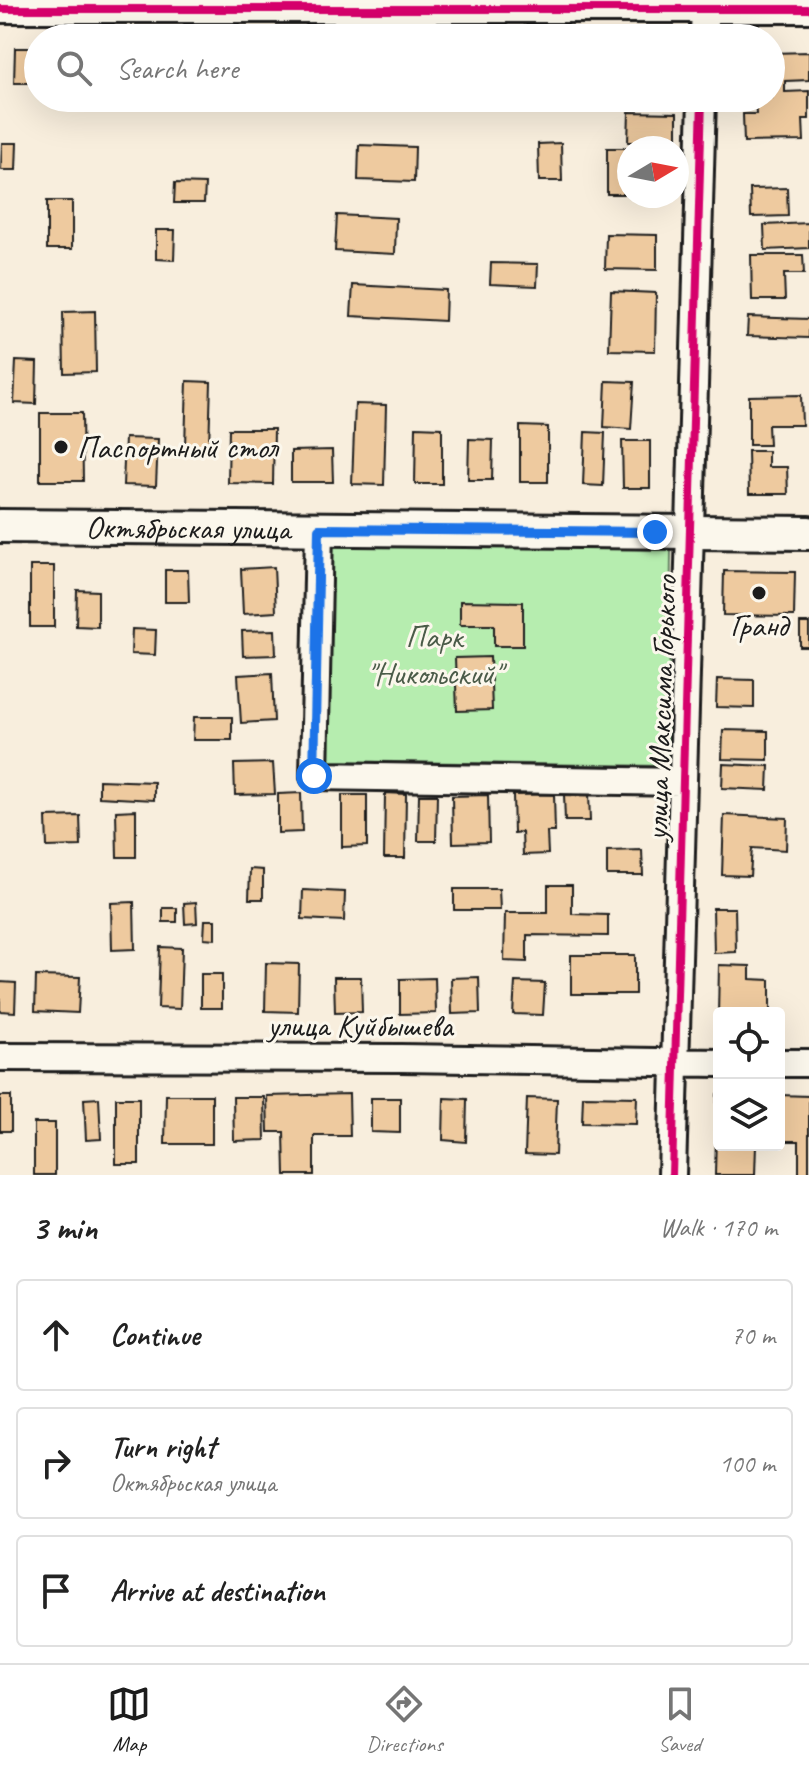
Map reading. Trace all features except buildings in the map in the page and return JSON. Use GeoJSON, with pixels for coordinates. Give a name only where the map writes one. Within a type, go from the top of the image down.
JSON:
{"type":"FeatureCollection","features":[{"type":"Feature","properties":{"kind":"main road","name":"Октябрьская улица"},"geometry":{"type":"LineString","coordinates":[[0,526],[809,533]]}},
{"type":"Feature","properties":{"kind":"street"},"geometry":{"type":"LineString","coordinates":[[0,9],[704,4],[809,9]]}},
{"type":"Feature","properties":{"kind":"street","name":"улица Максима Горького"},"geometry":{"type":"LineString","coordinates":[[672,1175],[702,112]]}},
{"type":"Feature","properties":{"kind":"street"},"geometry":{"type":"LineString","coordinates":[[319,529],[314,776],[683,782]]}},
{"type":"Feature","properties":{"kind":"street","name":"улица Куйбышева"},"geometry":{"type":"LineString","coordinates":[[0,1057],[713,1063]]}},
{"type":"Feature","properties":{"kind":"street"},"geometry":{"type":"LineString","coordinates":[[785,1063],[809,1063]]}},
{"type":"Feature","properties":{"kind":"green space","name":"Парк \"Никольский\""},"geometry":{"type":"Polygon","coordinates":[[[325,546],[671,549],[668,766],[324,761],[325,546]]]}},
{"type":"Feature","properties":{"kind":"cycle path"},"geometry":{"type":"LineString","coordinates":[[0,9],[809,9]]}},
{"type":"Feature","properties":{"kind":"cycle path"},"geometry":{"type":"LineString","coordinates":[[672,1175],[702,112]]}},
{"type":"Feature","properties":{"kind":"place","name":"Паспортный стол"},"geometry":{"type":"Point","coordinates":[61,447]}},
{"type":"Feature","properties":{"kind":"place","name":"Гранд"},"geometry":{"type":"Point","coordinates":[759,593]}},
{"type":"Feature","properties":{"kind":"route"},"geometry":{"type":"LineString","coordinates":[[314,776],[319,529],[655,532]]}}]}
